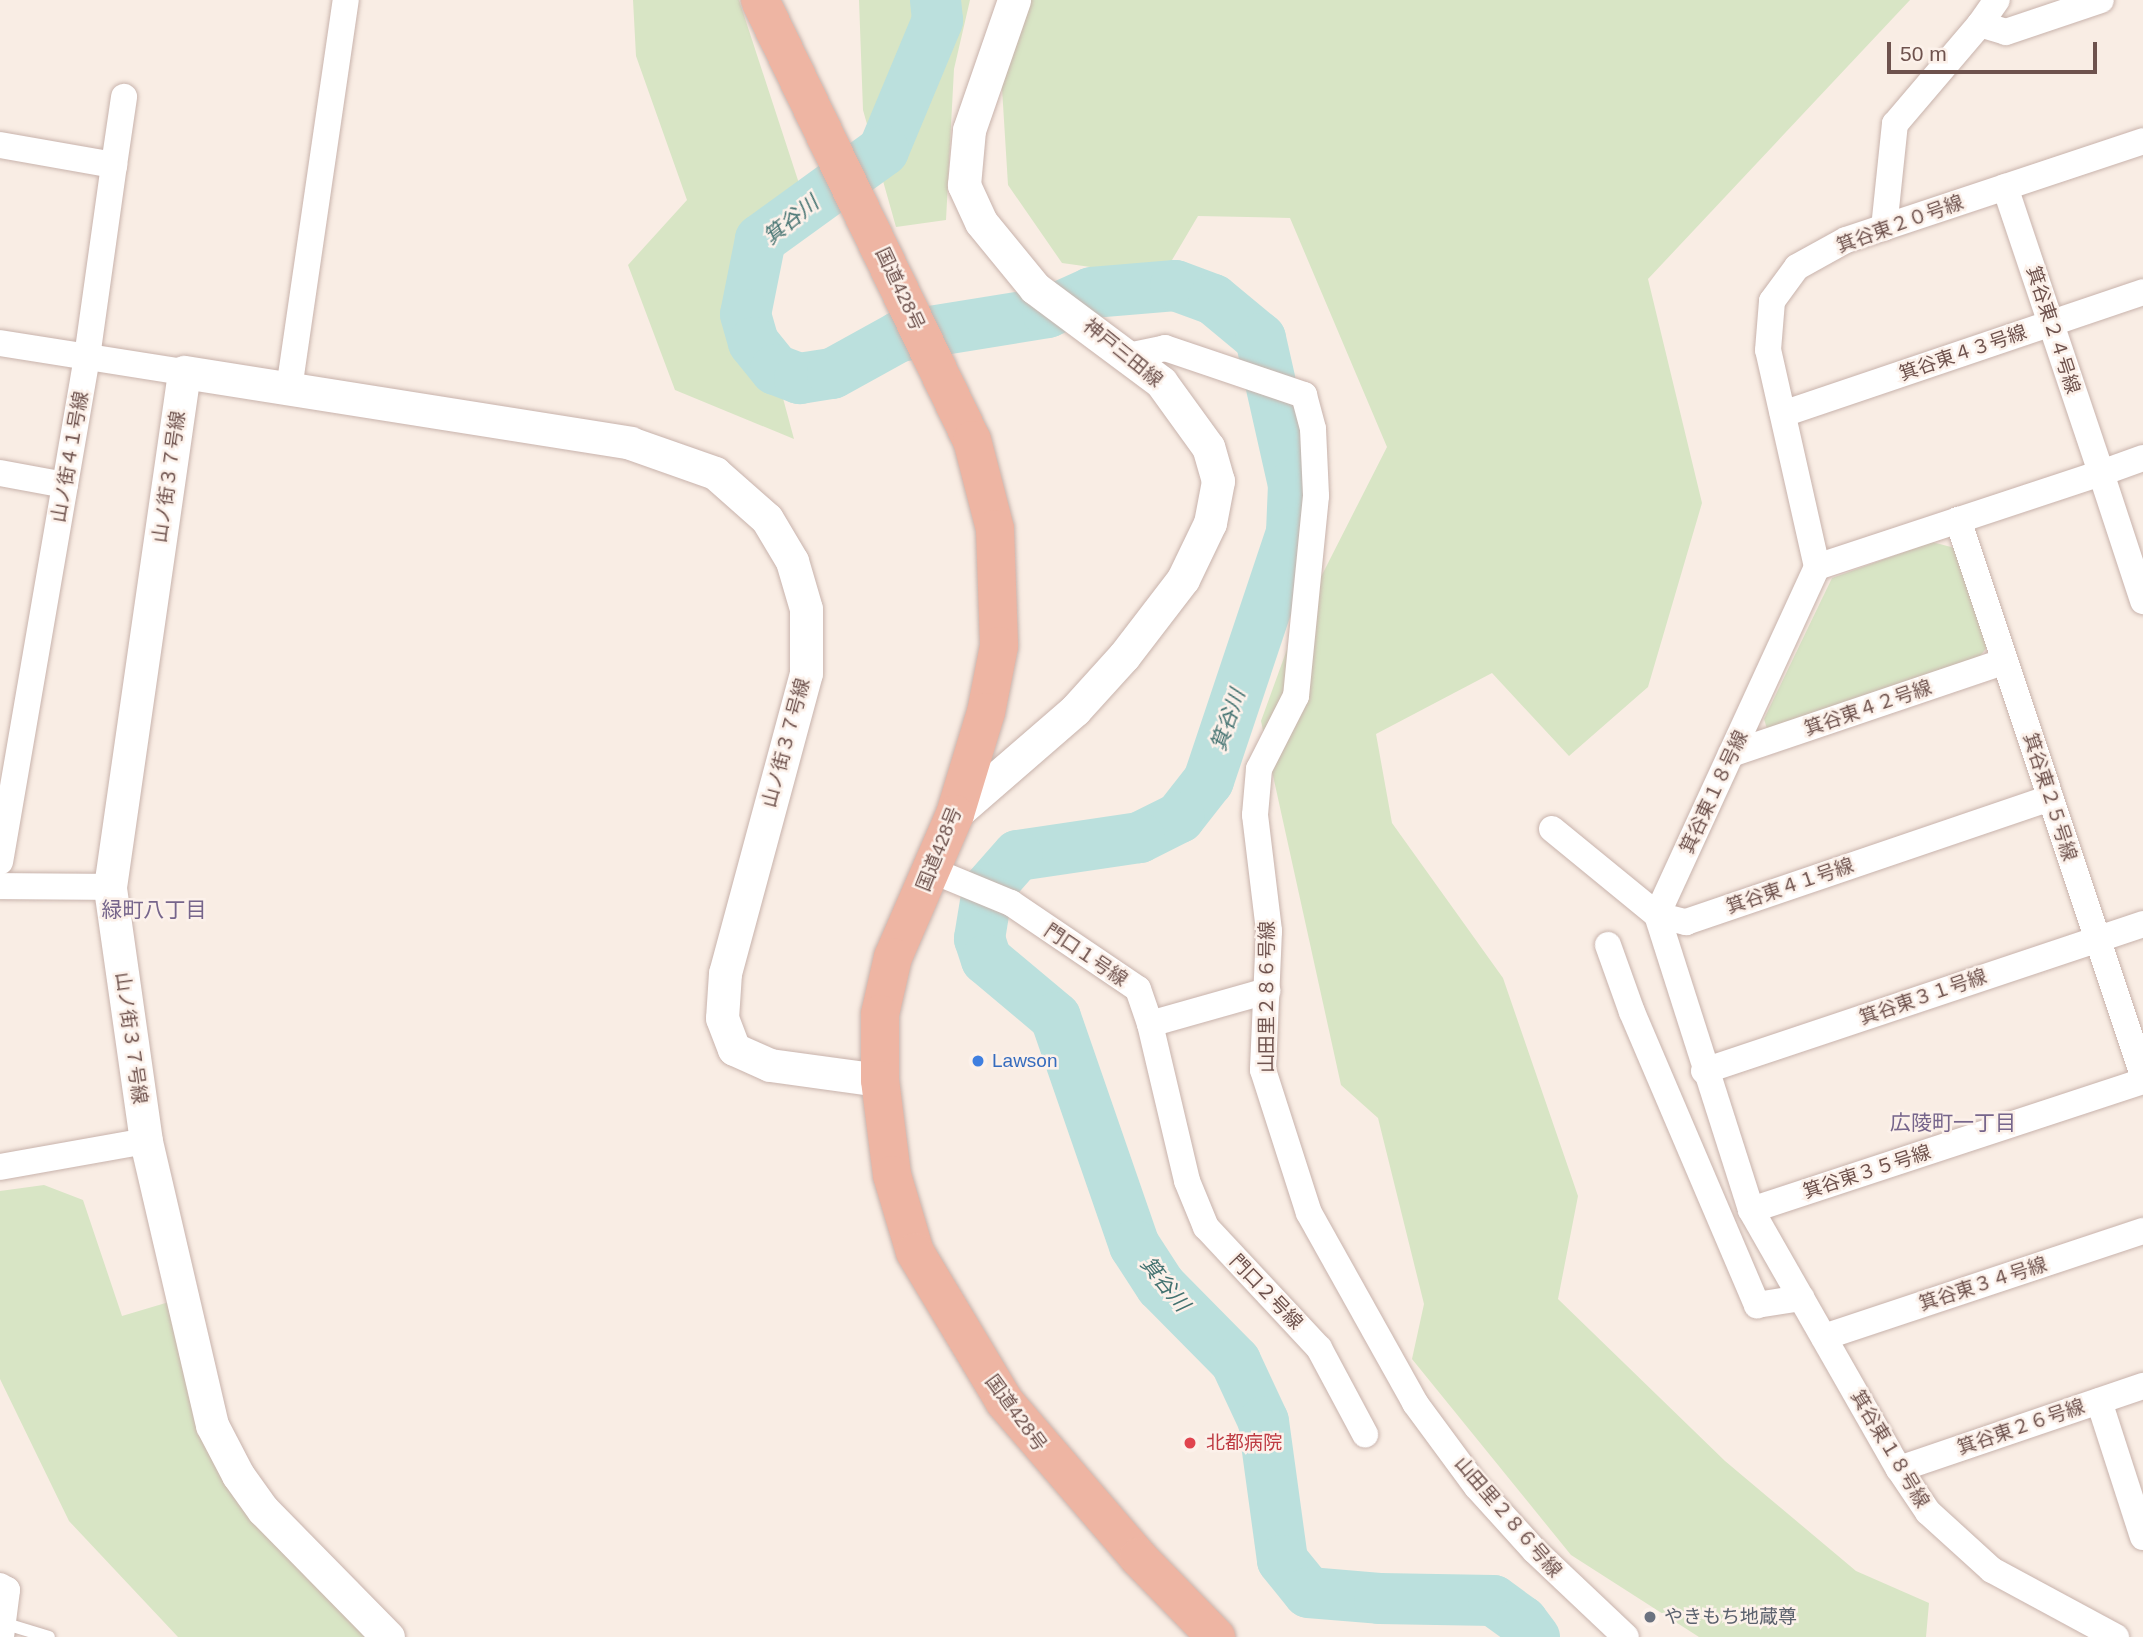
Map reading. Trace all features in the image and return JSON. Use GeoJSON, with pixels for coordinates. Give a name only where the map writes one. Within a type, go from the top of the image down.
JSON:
{"type":"FeatureCollection","features":[{"type":"Feature","properties":{"kind":"highway","name":"国道428号"},"geometry":{"type":"LineString","coordinates":[[760,0],[972,440],[995,529],[999,646],[986,712],[956,814],[946,877],[893,957],[880,1014],[880,1080],[892,1175],[915,1252],[961,1335],[1043,1451],[1216,1637]]}},
{"type":"Feature","properties":{"kind":"street"},"geometry":{"type":"LineString","coordinates":[[289,389],[346,0]]}},
{"type":"Feature","properties":{"kind":"street","name":"神戸三田線"},"geometry":{"type":"LineString","coordinates":[[956,814],[1075,710],[1124,656],[1184,579],[1210,523],[1218,481],[1208,447],[1161,382],[1083,320],[1035,288],[981,222],[964,186],[969,130],[1014,0]]}},
{"type":"Feature","properties":{"kind":"street"},"geometry":{"type":"LineString","coordinates":[[1884,228],[1895,124],[1980,24],[1997,0]]}},
{"type":"Feature","properties":{"kind":"street"},"geometry":{"type":"LineString","coordinates":[[1980,24],[2006,32],[2101,0]]}},
{"type":"Feature","properties":{"kind":"street","name":"山ノ街４１号線"},"geometry":{"type":"LineString","coordinates":[[0,862],[88,357],[124,97]]}},
{"type":"Feature","properties":{"kind":"street","name":"箕谷東２０号線"},"geometry":{"type":"LineString","coordinates":[[1817,567],[1768,350],[1772,301],[1797,267],[1846,240],[2143,141]]}},
{"type":"Feature","properties":{"kind":"street"},"geometry":{"type":"LineString","coordinates":[[0,145],[114,165]]}},
{"type":"Feature","properties":{"kind":"street","name":"箕谷東２４号線"},"geometry":{"type":"LineString","coordinates":[[2006,187],[2143,601]]}},
{"type":"Feature","properties":{"kind":"street","name":"箕谷東４３号線"},"geometry":{"type":"LineString","coordinates":[[1783,414],[2143,292]]}},
{"type":"Feature","properties":{"kind":"street","name":"山ノ街３７号線"},"geometry":{"type":"LineString","coordinates":[[0,343],[630,443],[715,473],[767,519],[792,561],[806,608],[806,673],[725,973],[722,1018],[734,1049],[771,1065],[880,1080]]}},
{"type":"Feature","properties":{"kind":"street","name":"山田里２８６号線"},"geometry":{"type":"LineString","coordinates":[[1128,356],[1164,348],[1297,390],[1304,395],[1313,429],[1316,496],[1296,696],[1259,769],[1255,815],[1269,931],[1263,1070],[1309,1213],[1415,1403],[1476,1487],[1535,1551],[1626,1637]]}},
{"type":"Feature","properties":{"kind":"street","name":"山ノ街３７号線"},"geometry":{"type":"LineString","coordinates":[[184,372],[110,887],[146,1141],[212,1425],[238,1475],[263,1510],[388,1637]]}},
{"type":"Feature","properties":{"kind":"street"},"geometry":{"type":"LineString","coordinates":[[1817,567],[2143,458]]}},
{"type":"Feature","properties":{"kind":"street"},"geometry":{"type":"LineString","coordinates":[[0,473],[65,485]]}},
{"type":"Feature","properties":{"kind":"street","name":"箕谷東２５号線"},"geometry":{"type":"LineString","coordinates":[[1958,520],[2143,1074]]}},
{"type":"Feature","properties":{"kind":"street","name":"箕谷東１８号線"},"geometry":{"type":"LineString","coordinates":[[1817,567],[1657,915],[1704,1072],[1751,1210],[1899,1469],[1928,1512],[1992,1570],[2116,1637]]}},
{"type":"Feature","properties":{"kind":"street","name":"箕谷東４２号線"},"geometry":{"type":"LineString","coordinates":[[1731,754],[2005,661]]}},
{"type":"Feature","properties":{"kind":"street","name":"箕谷東４１号線"},"geometry":{"type":"LineString","coordinates":[[1657,915],[1686,922],[2050,798]]}},
{"type":"Feature","properties":{"kind":"street"},"geometry":{"type":"LineString","coordinates":[[1552,829],[1657,915]]}},
{"type":"Feature","properties":{"kind":"street","name":"門口１号線"},"geometry":{"type":"LineString","coordinates":[[946,877],[1011,903],[1138,989],[1150,1024]]}},
{"type":"Feature","properties":{"kind":"street"},"geometry":{"type":"LineString","coordinates":[[0,886],[110,887]]}},
{"type":"Feature","properties":{"kind":"street","name":"箕谷東３１号線"},"geometry":{"type":"LineString","coordinates":[[1704,1072],[2143,923]]}},
{"type":"Feature","properties":{"kind":"street"},"geometry":{"type":"LineString","coordinates":[[1608,945],[1674,1115],[1757,1305],[1801,1298]]}},
{"type":"Feature","properties":{"kind":"street"},"geometry":{"type":"LineString","coordinates":[[1150,1024],[1267,991]]}},
{"type":"Feature","properties":{"kind":"street","name":"門口２号線"},"geometry":{"type":"LineString","coordinates":[[1150,1024],[1186,1181],[1206,1227],[1318,1349],[1364,1434]]}},
{"type":"Feature","properties":{"kind":"street","name":"箕谷東３５号線"},"geometry":{"type":"LineString","coordinates":[[1751,1210],[2143,1082]]}},
{"type":"Feature","properties":{"kind":"street"},"geometry":{"type":"LineString","coordinates":[[0,1167],[146,1141]]}},
{"type":"Feature","properties":{"kind":"street","name":"箕谷東３４号線"},"geometry":{"type":"LineString","coordinates":[[1824,1337],[2143,1231]]}},
{"type":"Feature","properties":{"kind":"street","name":"箕谷東２６号線"},"geometry":{"type":"LineString","coordinates":[[1899,1469],[2143,1386]]}},
{"type":"Feature","properties":{"kind":"street"},"geometry":{"type":"LineString","coordinates":[[2099,1401],[2143,1537]]}},
{"type":"Feature","properties":{"kind":"street"},"geometry":{"type":"LineString","coordinates":[[0,1586],[7,1590],[2,1630]]}},
{"type":"Feature","properties":{"kind":"lane"},"geometry":{"type":"LineString","coordinates":[[2,1630],[48,1637]]}},
{"type":"Feature","properties":{"kind":"green space"},"geometry":{"type":"Polygon","coordinates":[[[633,0],[739,0],[810,217],[744,254],[794,439],[675,390],[628,265],[687,200],[636,56],[633,0]]]}},
{"type":"Feature","properties":{"kind":"green space"},"geometry":{"type":"Polygon","coordinates":[[[859,0],[970,0],[954,69],[946,220],[896,227],[863,110],[859,0]]]}},
{"type":"Feature","properties":{"kind":"green space"},"geometry":{"type":"Polygon","coordinates":[[[1016,0],[1910,0],[1648,279],[1702,503],[1648,687],[1569,756],[1492,673],[1376,734],[1392,823],[1503,978],[1578,1196],[1558,1299],[1725,1461],[1856,1571],[1929,1603],[1926,1637],[1699,1637],[1571,1555],[1412,1359],[1424,1304],[1378,1118],[1341,1085],[1261,721],[1294,630],[1387,447],[1290,218],[1198,216],[1162,277],[1062,263],[1008,185],[998,24],[1016,0]]]}},
{"type":"Feature","properties":{"kind":"green space"},"geometry":{"type":"Polygon","coordinates":[[[1932,542],[1955,548],[1989,645],[1975,662],[1768,732],[1764,719],[1832,578],[1932,542]]]}},
{"type":"Feature","properties":{"kind":"green space"},"geometry":{"type":"Polygon","coordinates":[[[44,1185],[83,1200],[122,1316],[169,1302],[213,1445],[370,1637],[178,1637],[69,1521],[0,1379],[0,1191],[44,1185]]]}},
{"type":"Feature","properties":{"kind":"waterway","name":"箕谷川"},"geometry":{"type":"LineString","coordinates":[[935,0],[937,20],[883,150],[760,239],[745,314],[753,342],[775,369],[799,378],[832,373],[899,336],[1047,312],[1091,292],[1175,285],[1213,299],[1260,338],[1293,484],[1291,532],[1208,780],[1179,817],[1139,837],[1017,855],[987,889],[979,938],[986,959],[1055,1017],[1134,1245],[1160,1285],[1235,1361],[1263,1421],[1282,1560],[1308,1592],[1379,1598],[1493,1600],[1522,1621],[1534,1637]]}},
{"type":"Feature","properties":{"kind":"place","name":"Lawson"},"geometry":{"type":"Point","coordinates":[978,1061]}},
{"type":"Feature","properties":{"kind":"place","name":"北都病院"},"geometry":{"type":"Point","coordinates":[1190,1443]}},
{"type":"Feature","properties":{"kind":"place","name":"やきもち地蔵尊"},"geometry":{"type":"Point","coordinates":[1650,1617]}},
{"type":"Feature","properties":{"kind":"district","name":"緑町八丁目"},"geometry":{"type":"Point","coordinates":[154,910]}},
{"type":"Feature","properties":{"kind":"district","name":"広陵町一丁目"},"geometry":{"type":"Point","coordinates":[1953,1123]}}]}
